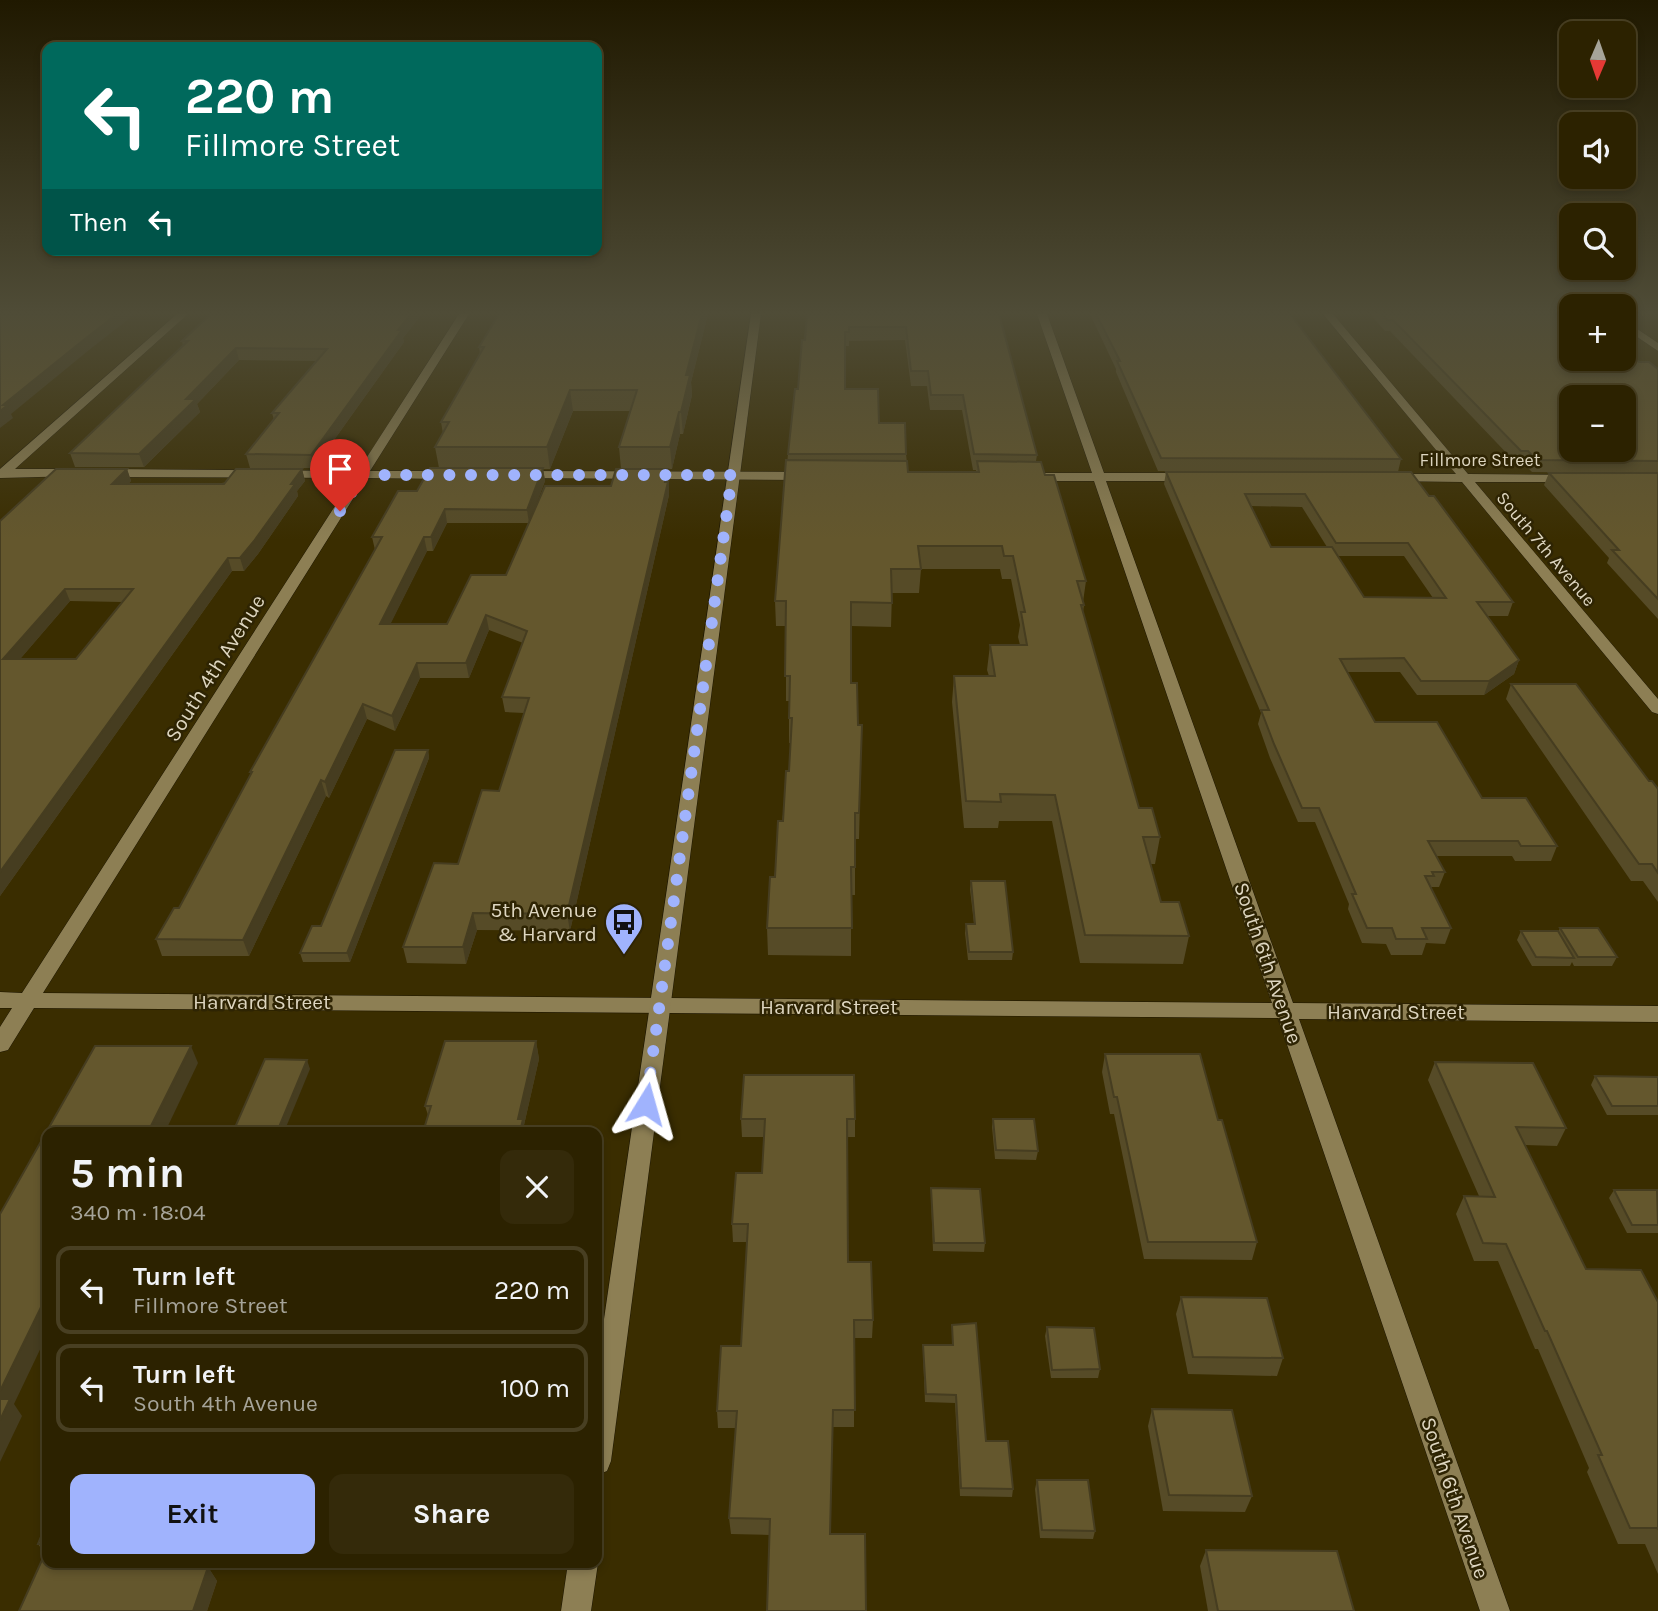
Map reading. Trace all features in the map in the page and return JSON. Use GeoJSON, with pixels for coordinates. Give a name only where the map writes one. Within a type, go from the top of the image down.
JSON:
{"type":"FeatureCollection","features":[{"type":"Feature","properties":{"kind":"street"},"geometry":{"type":"LineString","coordinates":[[1,474],[97,389]]}},
{"type":"Feature","properties":{"kind":"street","name":"South 4th Avenue"},"geometry":{"type":"LineString","coordinates":[[0,1044],[416,389]]}},
{"type":"Feature","properties":{"kind":"street"},"geometry":{"type":"LineString","coordinates":[[602,1425],[745,389]]}},
{"type":"Feature","properties":{"kind":"street","name":"South 6th Avenue"},"geometry":{"type":"LineString","coordinates":[[1067,389],[1495,1611]]}},
{"type":"Feature","properties":{"kind":"street","name":"South 7th Avenue"},"geometry":{"type":"LineString","coordinates":[[1390,389],[1658,709]]}},
{"type":"Feature","properties":{"kind":"street"},"geometry":{"type":"LineString","coordinates":[[1,474],[466,475]]}},
{"type":"Feature","properties":{"kind":"street"},"geometry":{"type":"LineString","coordinates":[[507,475],[818,476]]}},
{"type":"Feature","properties":{"kind":"street"},"geometry":{"type":"LineString","coordinates":[[1014,477],[1197,477]]}},
{"type":"Feature","properties":{"kind":"street","name":"Fillmore Street"},"geometry":{"type":"LineString","coordinates":[[1379,478],[1577,478]]}},
{"type":"Feature","properties":{"kind":"street","name":"Harvard Street"},"geometry":{"type":"LineString","coordinates":[[0,1000],[1658,1014]]}},
{"type":"Feature","properties":{"kind":"street"},"geometry":{"type":"LineString","coordinates":[[576,1611],[582,1568]]}},
{"type":"Feature","properties":{"kind":"building"},"geometry":{"type":"Polygon","coordinates":[[[0,389],[23,389],[3,405],[8,405],[0,411],[0,389]]]}},
{"type":"Feature","properties":{"kind":"building"},"geometry":{"type":"Polygon","coordinates":[[[137,389],[196,389],[186,399],[196,399],[139,454],[70,453],[137,389]]]}},
{"type":"Feature","properties":{"kind":"building"},"geometry":{"type":"Polygon","coordinates":[[[292,389],[359,389],[311,455],[246,454],[279,413],[272,413],[292,389]]]}},
{"type":"Feature","properties":{"kind":"building"},"geometry":{"type":"Polygon","coordinates":[[[460,389],[687,389],[670,447],[619,447],[637,390],[570,390],[547,447],[435,447],[449,422],[441,422],[460,389]]]}},
{"type":"Feature","properties":{"kind":"building"},"geometry":{"type":"Polygon","coordinates":[[[795,389],[878,389],[879,423],[905,423],[906,454],[788,454],[795,389]]]}},
{"type":"Feature","properties":{"kind":"building"},"geometry":{"type":"Polygon","coordinates":[[[930,389],[1019,389],[1037,455],[974,454],[963,395],[931,395],[930,389]]]}},
{"type":"Feature","properties":{"kind":"building"},"geometry":{"type":"Polygon","coordinates":[[[1130,389],[1348,389],[1401,459],[1161,458],[1130,389]]]}},
{"type":"Feature","properties":{"kind":"building"},"geometry":{"type":"Polygon","coordinates":[[[1461,389],[1559,389],[1559,460],[1536,460],[1528,451],[1521,451],[1461,389]]]}},
{"type":"Feature","properties":{"kind":"building"},"geometry":{"type":"Polygon","coordinates":[[[1636,389],[1658,389],[1658,461],[1636,461],[1636,389]]]}},
{"type":"Feature","properties":{"kind":"building"},"geometry":{"type":"Polygon","coordinates":[[[786,460],[907,461],[908,472],[979,472],[977,461],[1041,462],[1045,475],[1054,475],[1086,581],[1077,581],[1084,605],[1081,605],[1139,808],[1152,808],[1160,837],[1143,837],[1161,902],[1179,902],[1189,936],[1085,935],[1055,795],[1000,794],[1001,802],[966,801],[954,676],[995,676],[990,645],[1027,645],[1021,612],[1025,612],[1013,556],[1004,556],[1002,546],[918,546],[921,569],[891,569],[892,603],[851,602],[851,683],[857,683],[858,725],[862,725],[859,813],[855,813],[855,867],[851,867],[852,928],[767,928],[770,877],[775,877],[778,821],[783,821],[786,771],[789,771],[792,718],[789,718],[790,676],[785,676],[786,601],[775,601],[786,460]]]}},
{"type":"Feature","properties":{"kind":"building"},"geometry":{"type":"Polygon","coordinates":[[[430,468],[543,468],[527,510],[445,509],[431,537],[424,537],[380,624],[447,624],[471,575],[506,575],[545,486],[611,486],[616,469],[668,469],[665,482],[668,482],[567,914],[473,913],[463,947],[403,947],[434,863],[458,864],[482,790],[499,791],[529,698],[502,697],[527,631],[486,615],[466,663],[417,663],[392,716],[363,704],[325,782],[321,780],[243,940],[156,939],[174,908],[179,908],[250,772],[382,537],[372,537],[398,491],[417,491],[430,468]]]}},
{"type":"Feature","properties":{"kind":"building"},"geometry":{"type":"Polygon","coordinates":[[[56,469],[127,469],[112,484],[224,484],[236,469],[302,469],[291,484],[295,484],[240,558],[228,558],[0,872],[0,521],[56,469]],[[65,589],[3,659],[76,659],[133,589],[65,589]]]}},
{"type":"Feature","properties":{"kind":"building"},"geometry":{"type":"Polygon","coordinates":[[[1166,472],[1411,472],[1429,496],[1434,496],[1513,602],[1477,602],[1519,660],[1489,681],[1421,681],[1404,658],[1340,659],[1375,722],[1437,722],[1482,798],[1526,798],[1557,846],[1521,846],[1518,841],[1428,841],[1445,872],[1432,872],[1434,876],[1425,876],[1451,928],[1422,928],[1427,939],[1396,939],[1392,928],[1367,928],[1352,894],[1356,894],[1319,808],[1302,808],[1261,710],[1269,710],[1166,472]],[[1245,494],[1271,547],[1332,547],[1364,597],[1446,598],[1408,543],[1336,543],[1305,494],[1245,494]]]}},
{"type":"Feature","properties":{"kind":"building"},"geometry":{"type":"Polygon","coordinates":[[[1549,473],[1658,473],[1658,599],[1612,550],[1619,550],[1549,473]]]}},
{"type":"Feature","properties":{"kind":"building"},"geometry":{"type":"Polygon","coordinates":[[[1511,684],[1576,684],[1649,781],[1652,781],[1658,789],[1658,873],[1652,864],[1639,864],[1511,684]]]}},
{"type":"Feature","properties":{"kind":"building"},"geometry":{"type":"Polygon","coordinates":[[[395,750],[428,750],[347,953],[300,953],[312,926],[321,926],[395,750]]]}},
{"type":"Feature","properties":{"kind":"building"},"geometry":{"type":"Polygon","coordinates":[[[971,881],[1005,881],[1013,952],[969,952],[966,924],[975,924],[971,881]]]}},
{"type":"Feature","properties":{"kind":"building"},"geometry":{"type":"Polygon","coordinates":[[[1560,928],[1598,928],[1617,957],[1578,957],[1560,928]]]}},
{"type":"Feature","properties":{"kind":"building"},"geometry":{"type":"Polygon","coordinates":[[[1521,931],[1558,931],[1574,958],[1536,957],[1521,931]]]}},
{"type":"Feature","properties":{"kind":"building"},"geometry":{"type":"Polygon","coordinates":[[[445,1041],[536,1041],[518,1119],[523,1119],[521,1127],[425,1127],[431,1106],[425,1106],[445,1041]]]}},
{"type":"Feature","properties":{"kind":"building"},"geometry":{"type":"Polygon","coordinates":[[[95,1046],[191,1046],[150,1127],[49,1127],[95,1046]]]}},
{"type":"Feature","properties":{"kind":"building"},"geometry":{"type":"Polygon","coordinates":[[[1105,1054],[1200,1054],[1257,1242],[1148,1242],[1117,1097],[1114,1097],[1105,1054]]]}},
{"type":"Feature","properties":{"kind":"building"},"geometry":{"type":"Polygon","coordinates":[[[265,1059],[307,1060],[279,1127],[235,1127],[265,1059]]]}},
{"type":"Feature","properties":{"kind":"building"},"geometry":{"type":"Polygon","coordinates":[[[1435,1062],[1533,1063],[1566,1128],[1516,1127],[1586,1269],[1641,1270],[1658,1302],[1658,1529],[1630,1528],[1598,1455],[1602,1455],[1506,1244],[1483,1243],[1464,1196],[1495,1197],[1435,1062]]]}},
{"type":"Feature","properties":{"kind":"building"},"geometry":{"type":"Polygon","coordinates":[[[744,1075],[854,1075],[855,1119],[847,1119],[848,1262],[871,1262],[873,1320],[854,1320],[855,1410],[833,1410],[830,1534],[865,1534],[866,1611],[767,1611],[770,1519],[729,1518],[737,1411],[717,1411],[721,1346],[741,1346],[748,1224],[732,1224],[736,1173],[762,1173],[765,1119],[741,1119],[744,1075]]]}},
{"type":"Feature","properties":{"kind":"building"},"geometry":{"type":"Polygon","coordinates":[[[1595,1076],[1658,1077],[1658,1106],[1612,1106],[1595,1076]]]}},
{"type":"Feature","properties":{"kind":"building"},"geometry":{"type":"Polygon","coordinates":[[[993,1119],[1034,1119],[1038,1151],[996,1150],[993,1119]]]}},
{"type":"Feature","properties":{"kind":"building"},"geometry":{"type":"Polygon","coordinates":[[[42,1140],[42,1305],[0,1391],[0,1214],[42,1140]]]}},
{"type":"Feature","properties":{"kind":"building"},"geometry":{"type":"Polygon","coordinates":[[[931,1188],[980,1189],[985,1243],[934,1243],[931,1188]]]}},
{"type":"Feature","properties":{"kind":"building"},"geometry":{"type":"Polygon","coordinates":[[[1614,1190],[1657,1190],[1658,1225],[1632,1225],[1614,1190]]]}},
{"type":"Feature","properties":{"kind":"building"},"geometry":{"type":"Polygon","coordinates":[[[1181,1297],[1267,1298],[1283,1358],[1193,1357],[1181,1297]]]}},
{"type":"Feature","properties":{"kind":"building"},"geometry":{"type":"Polygon","coordinates":[[[976,1323],[986,1441],[1008,1441],[1013,1489],[961,1488],[956,1395],[926,1394],[923,1345],[953,1345],[952,1325],[976,1323]]]}},
{"type":"Feature","properties":{"kind":"building"},"geometry":{"type":"Polygon","coordinates":[[[1047,1327],[1094,1328],[1100,1369],[1052,1370],[1047,1327]]]}},
{"type":"Feature","properties":{"kind":"building"},"geometry":{"type":"Polygon","coordinates":[[[0,1399],[10,1399],[0,1420],[0,1399]]]}},
{"type":"Feature","properties":{"kind":"building"},"geometry":{"type":"Polygon","coordinates":[[[1152,1409],[1232,1410],[1252,1496],[1169,1495],[1152,1409]]]}},
{"type":"Feature","properties":{"kind":"building"},"geometry":{"type":"Polygon","coordinates":[[[1037,1480],[1088,1480],[1095,1531],[1042,1530],[1037,1480]]]}},
{"type":"Feature","properties":{"kind":"building"},"geometry":{"type":"Polygon","coordinates":[[[1206,1550],[1337,1551],[1354,1611],[1218,1611],[1206,1550]]]}},
{"type":"Feature","properties":{"kind":"building"},"geometry":{"type":"Polygon","coordinates":[[[42,1560],[42,1568],[208,1568],[193,1611],[19,1611],[42,1560]]]}},
{"type":"Feature","properties":{"kind":"place","name":"5th Avenue & Harvard"},"geometry":{"type":"Point","coordinates":[624,956]}},
{"type":"Feature","properties":{"kind":"route"},"geometry":{"type":"LineString","coordinates":[[340,511],[362,475],[732,475],[646,1104]]}}]}
